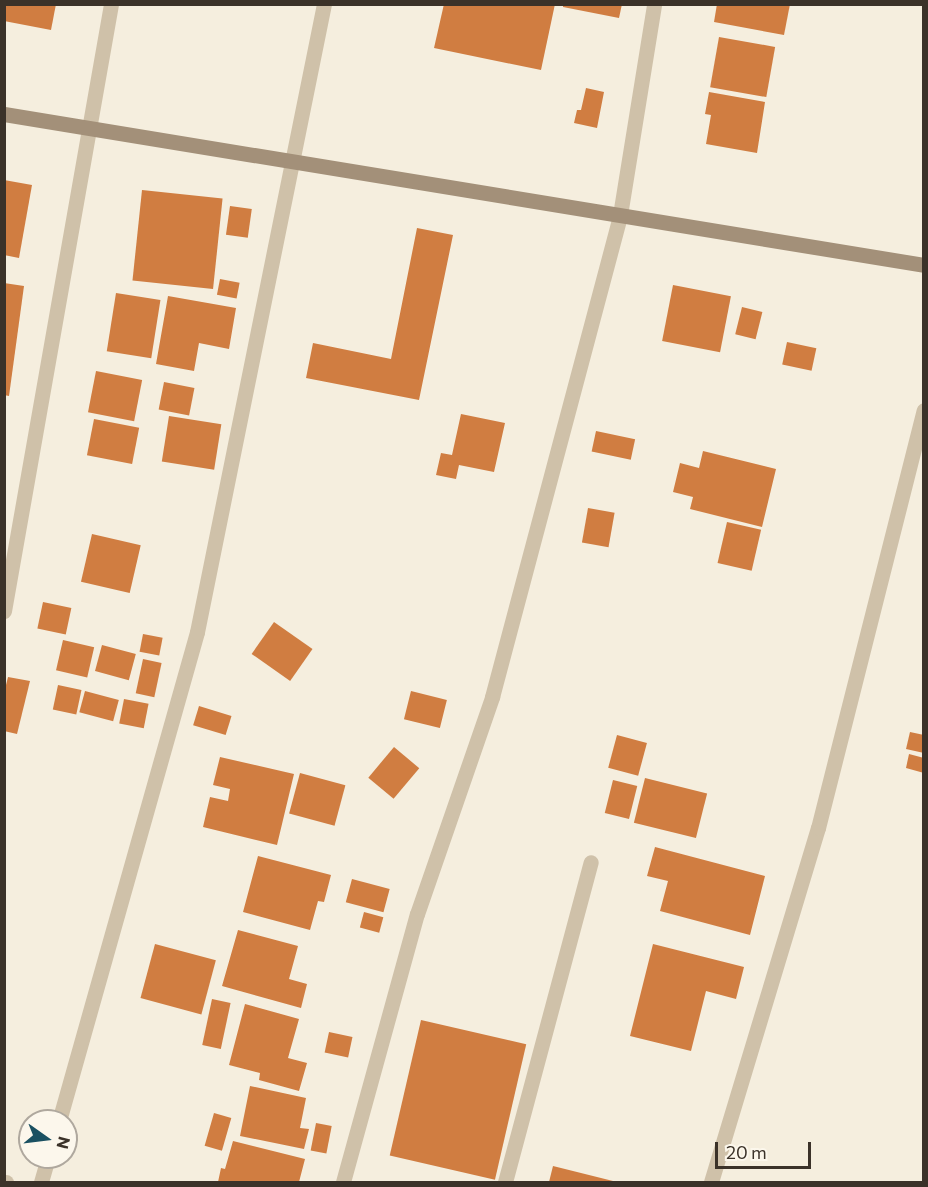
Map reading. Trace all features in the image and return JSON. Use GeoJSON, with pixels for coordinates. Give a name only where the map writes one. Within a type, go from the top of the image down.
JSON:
{"type":"FeatureCollection","features":[{"type":"Feature","properties":{"kind":"street"},"geometry":{"type":"LineString","coordinates":[[4,611],[111,4]]}},
{"type":"Feature","properties":{"kind":"street"},"geometry":{"type":"LineString","coordinates":[[62,1109],[197,632],[324,4]]}},
{"type":"Feature","properties":{"kind":"street"},"geometry":{"type":"LineString","coordinates":[[343,1182],[417,914],[492,697],[620,215],[654,4]]}},
{"type":"Feature","properties":{"kind":"street"},"geometry":{"type":"LineString","coordinates":[[4,114],[924,264]]}},
{"type":"Feature","properties":{"kind":"street"},"geometry":{"type":"LineString","coordinates":[[711,1182],[818,828],[924,410]]}},
{"type":"Feature","properties":{"kind":"street"},"geometry":{"type":"LineString","coordinates":[[505,1182],[591,862]]}},
{"type":"Feature","properties":{"kind":"building"},"geometry":{"type":"Polygon","coordinates":[[[4,4],[56,4],[51,30],[4,21],[4,4]]]}},
{"type":"Feature","properties":{"kind":"building"},"geometry":{"type":"Polygon","coordinates":[[[444,4],[555,4],[541,70],[434,48],[444,4]]]}},
{"type":"Feature","properties":{"kind":"building"},"geometry":{"type":"Polygon","coordinates":[[[563,4],[622,4],[619,18],[563,7],[563,4]]]}},
{"type":"Feature","properties":{"kind":"building"},"geometry":{"type":"Polygon","coordinates":[[[717,4],[790,4],[784,35],[714,22],[717,4]]]}},
{"type":"Feature","properties":{"kind":"building"},"geometry":{"type":"Polygon","coordinates":[[[719,37],[775,47],[766,97],[710,87],[719,37]]]}},
{"type":"Feature","properties":{"kind":"building"},"geometry":{"type":"Polygon","coordinates":[[[586,88],[604,92],[597,128],[574,123],[577,110],[581,110],[586,88]]]}},
{"type":"Feature","properties":{"kind":"building"},"geometry":{"type":"Polygon","coordinates":[[[709,92],[765,102],[757,153],[706,144],[711,115],[705,114],[709,92]]]}},
{"type":"Feature","properties":{"kind":"building"},"geometry":{"type":"Polygon","coordinates":[[[4,180],[32,185],[19,258],[4,255],[4,180]]]}},
{"type":"Feature","properties":{"kind":"building"},"geometry":{"type":"Polygon","coordinates":[[[142,190],[223,198],[213,289],[132,281],[142,190]]]}},
{"type":"Feature","properties":{"kind":"building"},"geometry":{"type":"Polygon","coordinates":[[[230,206],[252,209],[248,238],[226,235],[230,206]]]}},
{"type":"Feature","properties":{"kind":"building"},"geometry":{"type":"Polygon","coordinates":[[[417,228],[453,235],[419,400],[306,378],[313,343],[391,359],[417,228]]]}},
{"type":"Feature","properties":{"kind":"building"},"geometry":{"type":"Polygon","coordinates":[[[220,279],[240,283],[237,299],[217,295],[220,279]]]}},
{"type":"Feature","properties":{"kind":"building"},"geometry":{"type":"Polygon","coordinates":[[[4,283],[24,286],[9,396],[4,395],[4,283]]]}},
{"type":"Feature","properties":{"kind":"building"},"geometry":{"type":"Polygon","coordinates":[[[673,285],[731,296],[720,352],[662,341],[673,285]]]}},
{"type":"Feature","properties":{"kind":"building"},"geometry":{"type":"Polygon","coordinates":[[[116,293],[160,300],[151,358],[107,351],[116,293]]]}},
{"type":"Feature","properties":{"kind":"building"},"geometry":{"type":"Polygon","coordinates":[[[168,296],[236,308],[229,349],[199,343],[194,371],[156,364],[168,296]]]}},
{"type":"Feature","properties":{"kind":"building"},"geometry":{"type":"Polygon","coordinates":[[[742,307],[762,312],[756,339],[735,334],[742,307]]]}},
{"type":"Feature","properties":{"kind":"building"},"geometry":{"type":"Polygon","coordinates":[[[787,342],[816,348],[812,371],[782,364],[787,342]]]}},
{"type":"Feature","properties":{"kind":"building"},"geometry":{"type":"Polygon","coordinates":[[[96,371],[142,380],[134,421],[88,412],[96,371]]]}},
{"type":"Feature","properties":{"kind":"building"},"geometry":{"type":"Polygon","coordinates":[[[164,382],[194,388],[189,415],[159,409],[164,382]]]}},
{"type":"Feature","properties":{"kind":"building"},"geometry":{"type":"Polygon","coordinates":[[[461,414],[505,423],[494,472],[459,465],[456,479],[436,475],[441,453],[452,455],[461,414]]]}},
{"type":"Feature","properties":{"kind":"building"},"geometry":{"type":"Polygon","coordinates":[[[169,416],[221,424],[214,470],[162,461],[169,416]]]}},
{"type":"Feature","properties":{"kind":"building"},"geometry":{"type":"Polygon","coordinates":[[[94,419],[139,428],[132,464],[87,455],[94,419]]]}},
{"type":"Feature","properties":{"kind":"building"},"geometry":{"type":"Polygon","coordinates":[[[596,431],[635,439],[631,460],[592,452],[596,431]]]}},
{"type":"Feature","properties":{"kind":"building"},"geometry":{"type":"Polygon","coordinates":[[[703,451],[776,469],[762,527],[690,509],[693,497],[673,492],[680,463],[699,468],[703,451]]]}},
{"type":"Feature","properties":{"kind":"building"},"geometry":{"type":"Polygon","coordinates":[[[588,508],[615,513],[609,547],[582,542],[588,508]]]}},
{"type":"Feature","properties":{"kind":"building"},"geometry":{"type":"Polygon","coordinates":[[[727,522],[761,530],[752,571],[718,563],[727,522]]]}},
{"type":"Feature","properties":{"kind":"building"},"geometry":{"type":"Polygon","coordinates":[[[92,534],[141,545],[130,593],[81,582],[92,534]]]}},
{"type":"Feature","properties":{"kind":"building"},"geometry":{"type":"Polygon","coordinates":[[[43,602],[71,608],[66,634],[37,628],[43,602]]]}},
{"type":"Feature","properties":{"kind":"building"},"geometry":{"type":"Polygon","coordinates":[[[274,622],[313,649],[290,681],[252,654],[274,622]]]}},
{"type":"Feature","properties":{"kind":"building"},"geometry":{"type":"Polygon","coordinates":[[[143,634],[163,638],[159,655],[140,652],[143,634]]]}},
{"type":"Feature","properties":{"kind":"building"},"geometry":{"type":"Polygon","coordinates":[[[63,640],[94,647],[87,677],[56,670],[63,640]]]}},
{"type":"Feature","properties":{"kind":"building"},"geometry":{"type":"Polygon","coordinates":[[[102,645],[136,654],[129,680],[95,671],[102,645]]]}},
{"type":"Feature","properties":{"kind":"building"},"geometry":{"type":"Polygon","coordinates":[[[143,659],[162,663],[154,697],[136,693],[143,659]]]}},
{"type":"Feature","properties":{"kind":"building"},"geometry":{"type":"Polygon","coordinates":[[[8,677],[30,681],[17,734],[4,731],[4,693],[8,677]]]}},
{"type":"Feature","properties":{"kind":"building"},"geometry":{"type":"Polygon","coordinates":[[[58,685],[81,690],[76,714],[53,709],[58,685]]]}},
{"type":"Feature","properties":{"kind":"building"},"geometry":{"type":"Polygon","coordinates":[[[85,691],[119,700],[113,721],[79,712],[85,691]]]}},
{"type":"Feature","properties":{"kind":"building"},"geometry":{"type":"Polygon","coordinates":[[[411,691],[447,700],[440,728],[404,719],[411,691]]]}},
{"type":"Feature","properties":{"kind":"building"},"geometry":{"type":"Polygon","coordinates":[[[124,699],[149,704],[144,728],[119,724],[124,699]]]}},
{"type":"Feature","properties":{"kind":"building"},"geometry":{"type":"Polygon","coordinates":[[[199,706],[232,716],[226,735],[193,725],[199,706]]]}},
{"type":"Feature","properties":{"kind":"building"},"geometry":{"type":"Polygon","coordinates":[[[910,732],[924,735],[924,753],[906,749],[910,732]]]}},
{"type":"Feature","properties":{"kind":"building"},"geometry":{"type":"Polygon","coordinates":[[[617,735],[647,743],[638,776],[608,768],[617,735]]]}},
{"type":"Feature","properties":{"kind":"building"},"geometry":{"type":"Polygon","coordinates":[[[394,747],[419,768],[394,799],[368,778],[394,747]]]}},
{"type":"Feature","properties":{"kind":"building"},"geometry":{"type":"Polygon","coordinates":[[[909,754],[924,758],[924,773],[906,768],[909,754]]]}},
{"type":"Feature","properties":{"kind":"building"},"geometry":{"type":"Polygon","coordinates":[[[220,757],[294,774],[277,845],[203,827],[210,797],[228,801],[230,789],[213,785],[220,757]]]}},
{"type":"Feature","properties":{"kind":"building"},"geometry":{"type":"Polygon","coordinates":[[[300,773],[345,785],[335,826],[289,814],[300,773]]]}},
{"type":"Feature","properties":{"kind":"building"},"geometry":{"type":"Polygon","coordinates":[[[645,778],[707,793],[696,838],[634,823],[645,778]]]}},
{"type":"Feature","properties":{"kind":"building"},"geometry":{"type":"Polygon","coordinates":[[[613,780],[637,786],[629,819],[605,813],[613,780]]]}},
{"type":"Feature","properties":{"kind":"building"},"geometry":{"type":"Polygon","coordinates":[[[655,847],[765,876],[750,935],[660,911],[668,881],[647,876],[655,847]]]}},
{"type":"Feature","properties":{"kind":"building"},"geometry":{"type":"Polygon","coordinates":[[[258,856],[331,875],[324,902],[318,901],[310,930],[243,912],[258,856]]]}},
{"type":"Feature","properties":{"kind":"building"},"geometry":{"type":"Polygon","coordinates":[[[352,879],[390,889],[383,912],[346,902],[352,879]]]}},
{"type":"Feature","properties":{"kind":"building"},"geometry":{"type":"Polygon","coordinates":[[[364,912],[383,917],[379,933],[360,927],[364,912]]]}},
{"type":"Feature","properties":{"kind":"building"},"geometry":{"type":"Polygon","coordinates":[[[238,930],[298,946],[289,979],[307,984],[301,1008],[222,986],[238,930]]]}},
{"type":"Feature","properties":{"kind":"building"},"geometry":{"type":"Polygon","coordinates":[[[155,944],[216,960],[201,1014],[141,998],[155,944]]]}},
{"type":"Feature","properties":{"kind":"building"},"geometry":{"type":"Polygon","coordinates":[[[653,944],[744,967],[736,999],[706,991],[691,1051],[630,1036],[653,944]]]}},
{"type":"Feature","properties":{"kind":"building"},"geometry":{"type":"Polygon","coordinates":[[[212,999],[231,1003],[221,1049],[202,1045],[212,999]]]}},
{"type":"Feature","properties":{"kind":"building"},"geometry":{"type":"Polygon","coordinates":[[[245,1004],[299,1019],[288,1058],[307,1063],[299,1091],[259,1080],[260,1073],[229,1065],[245,1004]]]}},
{"type":"Feature","properties":{"kind":"building"},"geometry":{"type":"Polygon","coordinates":[[[421,1020],[526,1044],[495,1180],[390,1155],[421,1020]]]}},
{"type":"Feature","properties":{"kind":"building"},"geometry":{"type":"Polygon","coordinates":[[[329,1032],[352,1037],[348,1058],[325,1053],[329,1032]]]}},
{"type":"Feature","properties":{"kind":"building"},"geometry":{"type":"Polygon","coordinates":[[[250,1086],[306,1098],[300,1128],[309,1129],[304,1149],[240,1136],[250,1086]]]}},
{"type":"Feature","properties":{"kind":"building"},"geometry":{"type":"Polygon","coordinates":[[[214,1113],[231,1118],[222,1151],[205,1146],[214,1113]]]}},
{"type":"Feature","properties":{"kind":"building"},"geometry":{"type":"Polygon","coordinates":[[[316,1123],[332,1126],[326,1154],[311,1150],[316,1123]]]}},
{"type":"Feature","properties":{"kind":"building"},"geometry":{"type":"Polygon","coordinates":[[[233,1141],[305,1159],[299,1182],[218,1182],[221,1168],[225,1169],[233,1141]]]}},
{"type":"Feature","properties":{"kind":"building"},"geometry":{"type":"Polygon","coordinates":[[[553,1166],[617,1182],[549,1182],[553,1166]]]}}]}
